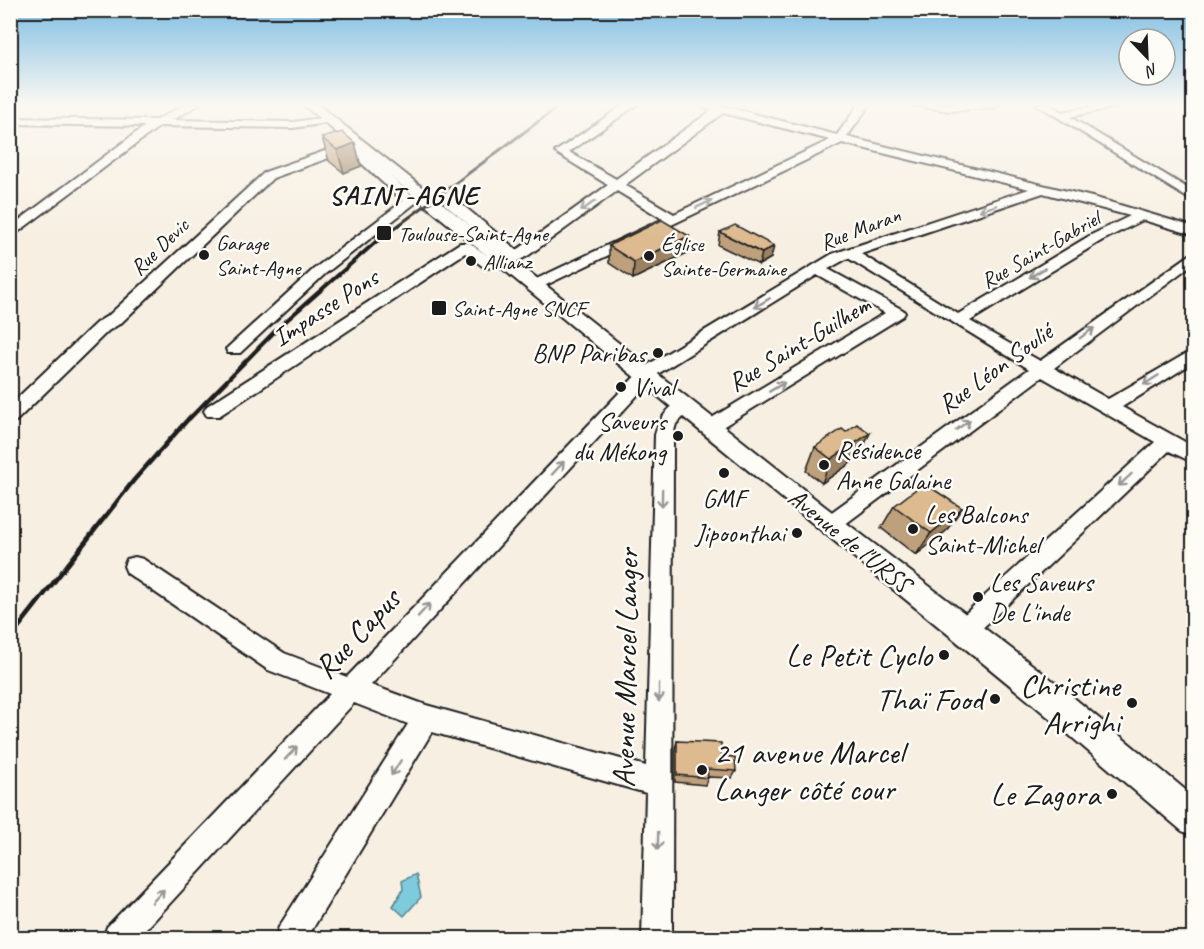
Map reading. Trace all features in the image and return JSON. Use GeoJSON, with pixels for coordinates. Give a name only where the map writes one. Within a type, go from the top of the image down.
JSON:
{"type":"FeatureCollection","features":[{"type":"Feature","properties":{"kind":"main road","name":"Avenue de l'URSS"},"geometry":{"type":"LineString","coordinates":[[359,148],[511,259],[535,285],[653,370],[685,407],[719,422],[973,622],[1095,736],[1194,819]]}},
{"type":"Feature","properties":{"kind":"street"},"geometry":{"type":"LineString","coordinates":[[10,234],[123,148]]}},
{"type":"Feature","properties":{"kind":"street","name":"Rue Devic"},"geometry":{"type":"LineString","coordinates":[[10,416],[60,367],[269,175],[345,148]]}},
{"type":"Feature","properties":{"kind":"street"},"geometry":{"type":"LineString","coordinates":[[234,350],[320,271],[408,204],[410,198],[357,148]]}},
{"type":"Feature","properties":{"kind":"street"},"geometry":{"type":"LineString","coordinates":[[567,148],[561,152],[672,218]]}},
{"type":"Feature","properties":{"kind":"street"},"geometry":{"type":"LineString","coordinates":[[511,259],[668,148]]}},
{"type":"Feature","properties":{"kind":"street"},"geometry":{"type":"LineString","coordinates":[[535,285],[821,148]]}},
{"type":"Feature","properties":{"kind":"street"},"geometry":{"type":"LineString","coordinates":[[873,148],[1143,214],[1194,231]]}},
{"type":"Feature","properties":{"kind":"street"},"geometry":{"type":"LineString","coordinates":[[1113,148],[1194,198]]}},
{"type":"Feature","properties":{"kind":"street","name":"Rue Maran"},"geometry":{"type":"LineString","coordinates":[[653,370],[848,252],[1043,189]]}},
{"type":"Feature","properties":{"kind":"street","name":"Avenue de l'URSS"},"geometry":{"type":"LineString","coordinates":[[449,201],[511,259]]}},
{"type":"Feature","properties":{"kind":"street","name":"Rue Saint-Gabriel"},"geometry":{"type":"LineString","coordinates":[[958,321],[1096,238],[1143,214]]}},
{"type":"Feature","properties":{"kind":"street","name":"Avenue de l'URSS"},"geometry":{"type":"LineString","coordinates":[[465,246],[489,265],[511,259]]}},
{"type":"Feature","properties":{"kind":"street","name":"Impasse Pons"},"geometry":{"type":"LineString","coordinates":[[213,411],[465,246]]}},
{"type":"Feature","properties":{"kind":"street"},"geometry":{"type":"LineString","coordinates":[[848,252],[958,321],[1194,456]]}},
{"type":"Feature","properties":{"kind":"street","name":"Rue Léon Soulié"},"geometry":{"type":"LineString","coordinates":[[839,517],[1194,256]]}},
{"type":"Feature","properties":{"kind":"street","name":"Rue Saint-Guilhem"},"geometry":{"type":"LineString","coordinates":[[719,422],[897,314],[817,270]]}},
{"type":"Feature","properties":{"kind":"street"},"geometry":{"type":"LineString","coordinates":[[1108,407],[1194,354]]}},
{"type":"Feature","properties":{"kind":"street","name":"Rue Capus"},"geometry":{"type":"LineString","coordinates":[[118,939],[653,370]]}},
{"type":"Feature","properties":{"kind":"street","name":"Avenue Marcel Langer"},"geometry":{"type":"LineString","coordinates":[[657,939],[664,435],[668,420],[685,407]]}},
{"type":"Feature","properties":{"kind":"street"},"geometry":{"type":"LineString","coordinates":[[973,622],[1168,441]]}},
{"type":"Feature","properties":{"kind":"street"},"geometry":{"type":"LineString","coordinates":[[135,567],[276,662],[426,718],[659,783]]}},
{"type":"Feature","properties":{"kind":"street"},"geometry":{"type":"LineString","coordinates":[[290,939],[426,718]]}},
{"type":"Feature","properties":{"kind":"water"},"geometry":{"type":"Polygon","coordinates":[[[416,874],[421,897],[404,916],[393,906],[403,889],[402,881],[416,874]]]}},
{"type":"Feature","properties":{"kind":"building"},"geometry":{"type":"Polygon","coordinates":[[[662,220],[689,236],[634,262],[609,246],[614,243],[662,220]]]}},
{"type":"Feature","properties":{"kind":"building"},"geometry":{"type":"Polygon","coordinates":[[[735,225],[774,246],[762,253],[720,232],[735,225]]]}},
{"type":"Feature","properties":{"kind":"building"},"geometry":{"type":"Polygon","coordinates":[[[857,424],[870,433],[831,459],[815,447],[842,429],[846,432],[857,424]]]}},
{"type":"Feature","properties":{"kind":"building"},"geometry":{"type":"Polygon","coordinates":[[[924,483],[962,508],[931,533],[894,506],[924,483]]]}},
{"type":"Feature","properties":{"kind":"building","name":"21 avenue Marcel Langer côté cour"},"geometry":{"type":"Polygon","coordinates":[[[677,741],[721,743],[722,756],[735,757],[736,771],[707,769],[708,778],[677,775],[677,741]]]}},
{"type":"Feature","properties":{"kind":"railway"},"geometry":{"type":"LineString","coordinates":[[376,242],[502,148]]}},
{"type":"Feature","properties":{"kind":"railway"},"geometry":{"type":"LineString","coordinates":[[189,419],[279,327],[378,240]]}},
{"type":"Feature","properties":{"kind":"railway"},"geometry":{"type":"LineString","coordinates":[[10,638],[134,480],[190,417]]}},
{"type":"Feature","properties":{"kind":"place","name":"Toulouse-Saint-Agne"},"geometry":{"type":"Point","coordinates":[384,233]}},
{"type":"Feature","properties":{"kind":"place","name":"Garage Saint-Agne"},"geometry":{"type":"Point","coordinates":[204,255]}},
{"type":"Feature","properties":{"kind":"place","name":"Église Sainte-Germaine"},"geometry":{"type":"Point","coordinates":[649,256]}},
{"type":"Feature","properties":{"kind":"place","name":"Allianz"},"geometry":{"type":"Point","coordinates":[471,261]}},
{"type":"Feature","properties":{"kind":"place","name":"Saint-Agne SNCF"},"geometry":{"type":"Point","coordinates":[439,308]}},
{"type":"Feature","properties":{"kind":"place","name":"BNP Paribas"},"geometry":{"type":"Point","coordinates":[658,353]}},
{"type":"Feature","properties":{"kind":"place","name":"Vival"},"geometry":{"type":"Point","coordinates":[621,387]}},
{"type":"Feature","properties":{"kind":"place","name":"Saveurs du Mékong"},"geometry":{"type":"Point","coordinates":[678,436]}},
{"type":"Feature","properties":{"kind":"place","name":"Résidence Anne Galaine"},"geometry":{"type":"Point","coordinates":[824,465]}},
{"type":"Feature","properties":{"kind":"place","name":"GMF"},"geometry":{"type":"Point","coordinates":[724,473]}},
{"type":"Feature","properties":{"kind":"place","name":"Les Balcons Saint-Michel"},"geometry":{"type":"Point","coordinates":[913,529]}},
{"type":"Feature","properties":{"kind":"place","name":"Jipoonthai"},"geometry":{"type":"Point","coordinates":[797,533]}},
{"type":"Feature","properties":{"kind":"place","name":"Les Saveurs De L'inde"},"geometry":{"type":"Point","coordinates":[978,597]}},
{"type":"Feature","properties":{"kind":"place","name":"Le Petit Cyclo"},"geometry":{"type":"Point","coordinates":[944,655]}},
{"type":"Feature","properties":{"kind":"place","name":"Thaï Food"},"geometry":{"type":"Point","coordinates":[995,699]}},
{"type":"Feature","properties":{"kind":"place","name":"Christine Arrighi"},"geometry":{"type":"Point","coordinates":[1132,703]}},
{"type":"Feature","properties":{"kind":"place","name":"21 avenue Marcel Langer côté cour"},"geometry":{"type":"Point","coordinates":[702,770]}},
{"type":"Feature","properties":{"kind":"place","name":"Le Zagora"},"geometry":{"type":"Point","coordinates":[1112,794]}},
{"type":"Feature","properties":{"kind":"district","name":"SAINT-AGNE"},"geometry":{"type":"Point","coordinates":[404,195]}}]}
